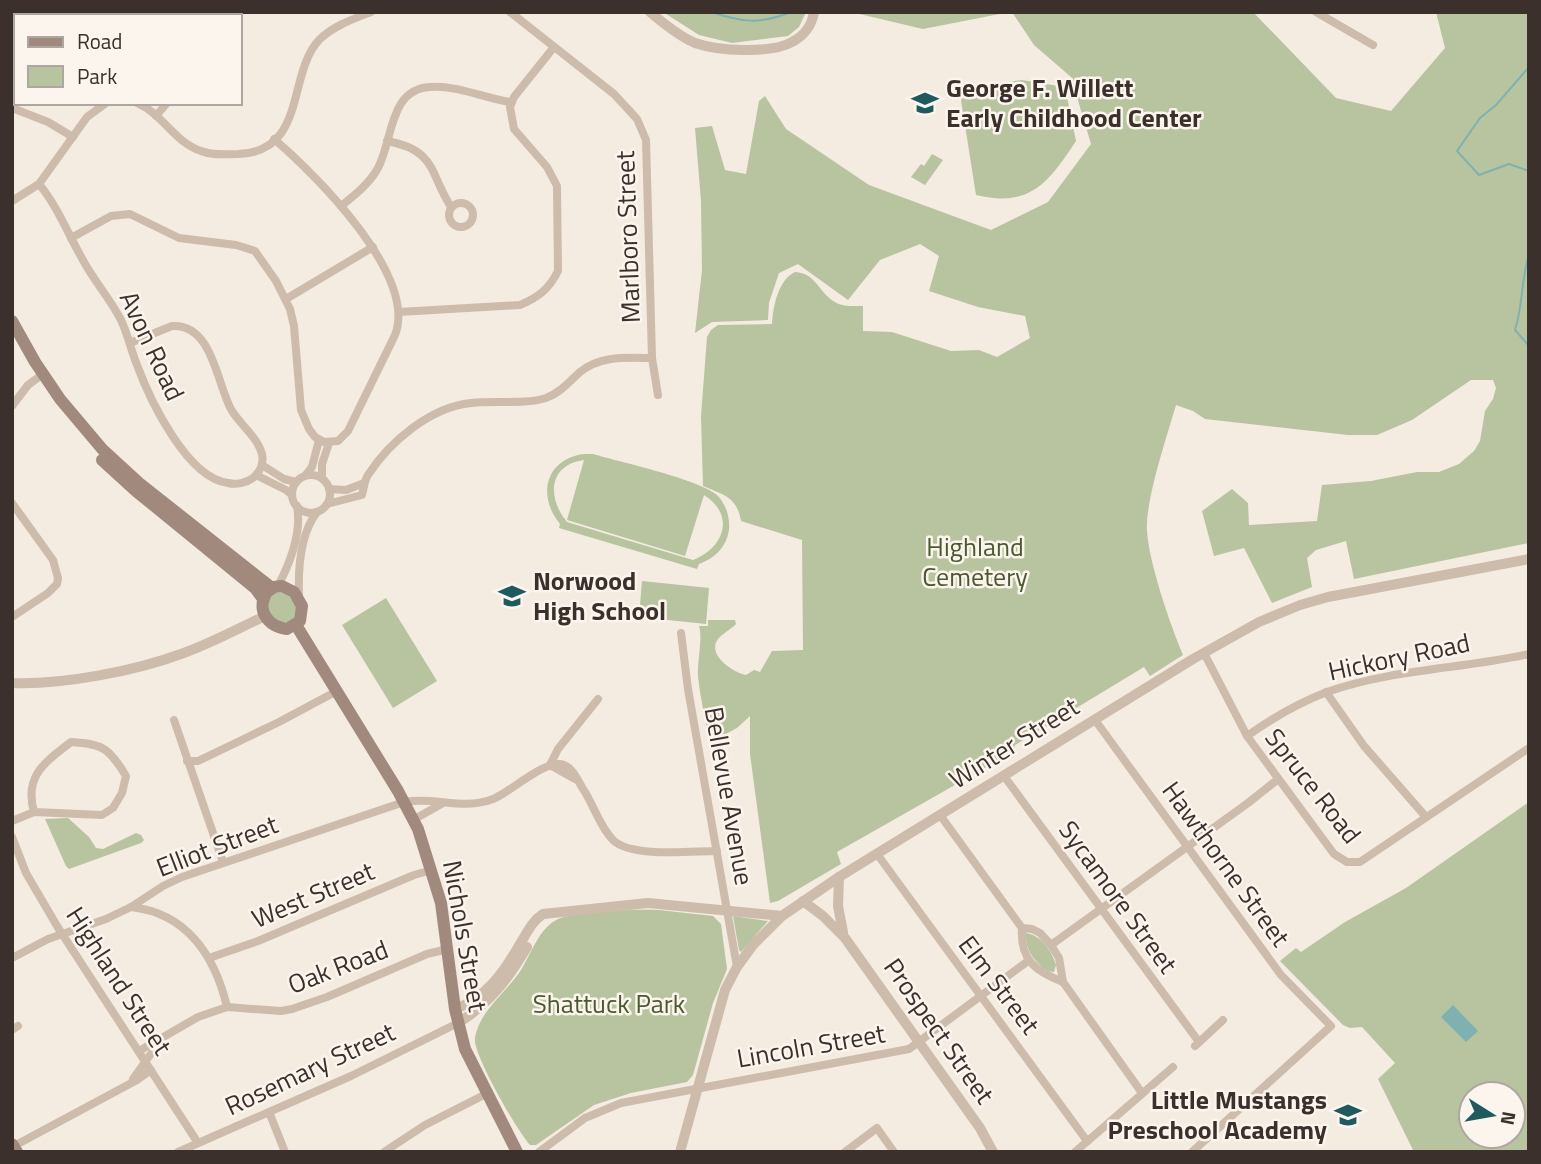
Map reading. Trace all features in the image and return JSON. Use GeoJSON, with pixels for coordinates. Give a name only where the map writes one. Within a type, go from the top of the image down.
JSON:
{"type":"FeatureCollection","features":[{"type":"Feature","properties":{"kind":"main road"},"geometry":{"type":"LineString","coordinates":[[12,321],[40,376]]}},
{"type":"Feature","properties":{"kind":"main road"},"geometry":{"type":"LineString","coordinates":[[12,337],[90,447],[255,588],[263,599],[265,616],[271,624],[281,628],[296,625],[303,612],[299,597],[291,589],[275,587],[149,496]]}},
{"type":"Feature","properties":{"kind":"main road"},"geometry":{"type":"LineString","coordinates":[[263,599],[275,587]]}},
{"type":"Feature","properties":{"kind":"main road","name":"Nichols Street"},"geometry":{"type":"LineString","coordinates":[[296,625],[414,820],[432,870],[444,918],[455,1009],[469,1061],[517,1152]]}},
{"type":"Feature","properties":{"kind":"street"},"geometry":{"type":"LineString","coordinates":[[142,105],[184,142],[209,153],[260,151],[274,139],[290,118],[308,59],[317,41],[340,25],[371,12]]}},
{"type":"Feature","properties":{"kind":"street","name":"Marlboro Street"},"geometry":{"type":"LineString","coordinates":[[510,12],[614,94],[643,127],[646,139],[652,358],[658,395]]}},
{"type":"Feature","properties":{"kind":"street"},"geometry":{"type":"LineString","coordinates":[[650,12],[689,40],[709,47],[732,50],[791,43],[808,28],[814,12]]}},
{"type":"Feature","properties":{"kind":"street"},"geometry":{"type":"LineString","coordinates":[[1316,12],[1373,45]]}},
{"type":"Feature","properties":{"kind":"street"},"geometry":{"type":"LineString","coordinates":[[399,312],[520,305],[539,297],[552,283],[558,271],[557,186],[547,167],[514,129],[510,117],[510,102],[554,47]]}},
{"type":"Feature","properties":{"kind":"street"},"geometry":{"type":"LineString","coordinates":[[341,206],[373,176],[383,158],[395,114],[405,98],[423,88],[451,88],[510,102]]}},
{"type":"Feature","properties":{"kind":"street"},"geometry":{"type":"LineString","coordinates":[[12,201],[39,184],[93,111],[103,105]]}},
{"type":"Feature","properties":{"kind":"street"},"geometry":{"type":"LineString","coordinates":[[156,117],[165,105]]}},
{"type":"Feature","properties":{"kind":"street"},"geometry":{"type":"LineString","coordinates":[[12,108],[48,122],[73,137]]}},
{"type":"Feature","properties":{"kind":"street"},"geometry":{"type":"LineString","coordinates":[[274,139],[341,206],[373,247],[391,282],[399,312],[395,335],[351,426],[342,438],[324,441]]}},
{"type":"Feature","properties":{"kind":"street"},"geometry":{"type":"LineString","coordinates":[[387,141],[410,147],[425,157],[451,208]]}},
{"type":"Feature","properties":{"kind":"street","name":"Avon Road"},"geometry":{"type":"LineString","coordinates":[[39,184],[48,195],[86,266],[117,312],[142,378],[177,445],[187,458],[223,483],[241,483],[256,475]]}},
{"type":"Feature","properties":{"kind":"street"},"geometry":{"type":"LineString","coordinates":[[71,238],[111,216],[130,214],[180,238],[236,245],[255,251],[286,299],[294,326],[299,401],[306,424],[324,441]]}},
{"type":"Feature","properties":{"kind":"street"},"geometry":{"type":"LineString","coordinates":[[286,299],[373,247]]}},
{"type":"Feature","properties":{"kind":"street"},"geometry":{"type":"LineString","coordinates":[[130,343],[180,325],[195,333],[209,352],[231,409],[259,446],[263,457],[256,475],[286,489],[297,506],[297,533],[290,557],[275,587]]}},
{"type":"Feature","properties":{"kind":"street"},"geometry":{"type":"LineString","coordinates":[[299,597],[304,545],[311,520],[327,504],[362,495],[370,472],[398,441],[421,421],[441,410],[471,403],[547,398],[582,370],[603,359],[652,358]]}},
{"type":"Feature","properties":{"kind":"street"},"geometry":{"type":"LineString","coordinates":[[12,406],[23,390],[40,376]]}},
{"type":"Feature","properties":{"kind":"street"},"geometry":{"type":"LineString","coordinates":[[292,495],[296,482],[312,467],[324,441]]}},
{"type":"Feature","properties":{"kind":"street"},"geometry":{"type":"LineString","coordinates":[[324,441],[322,478],[329,489],[327,504]]}},
{"type":"Feature","properties":{"kind":"street"},"geometry":{"type":"LineString","coordinates":[[262,465],[284,479],[296,482]]}},
{"type":"Feature","properties":{"kind":"street"},"geometry":{"type":"LineString","coordinates":[[305,476],[322,478]]}},
{"type":"Feature","properties":{"kind":"street"},"geometry":{"type":"LineString","coordinates":[[329,489],[346,490],[365,483]]}},
{"type":"Feature","properties":{"kind":"street"},"geometry":{"type":"LineString","coordinates":[[12,503],[53,560],[58,578],[57,584],[48,593],[12,617]]}},
{"type":"Feature","properties":{"kind":"street"},"geometry":{"type":"LineString","coordinates":[[297,506],[306,512],[317,512]]}},
{"type":"Feature","properties":{"kind":"street","name":"Winter Street"},"geometry":{"type":"LineString","coordinates":[[680,1152],[720,1006],[737,967],[762,935],[803,901],[1204,653],[1259,622],[1319,599],[1353,591],[1529,559]]}},
{"type":"Feature","properties":{"kind":"street"},"geometry":{"type":"LineString","coordinates":[[12,683],[93,675],[155,662],[195,649],[265,616]]}},
{"type":"Feature","properties":{"kind":"street","name":"Bellevue Avenue"},"geometry":{"type":"LineString","coordinates":[[681,633],[688,689],[737,967]]}},
{"type":"Feature","properties":{"kind":"street","name":"Spruce Road"},"geometry":{"type":"LineString","coordinates":[[1204,653],[1247,736],[1334,855],[1346,862],[1360,862],[1529,748]]}},
{"type":"Feature","properties":{"kind":"street","name":"Hickory Road"},"geometry":{"type":"LineString","coordinates":[[1247,736],[1268,721],[1326,692],[1361,682],[1529,654]]}},
{"type":"Feature","properties":{"kind":"street"},"geometry":{"type":"LineString","coordinates":[[187,761],[198,761],[337,691]]}},
{"type":"Feature","properties":{"kind":"street"},"geometry":{"type":"LineString","coordinates":[[1326,692],[1364,746],[1426,817]]}},
{"type":"Feature","properties":{"kind":"street"},"geometry":{"type":"LineString","coordinates":[[598,699],[558,749],[550,765],[577,780],[615,843],[645,851],[717,850]]}},
{"type":"Feature","properties":{"kind":"street"},"geometry":{"type":"LineString","coordinates":[[174,720],[223,862]]}},
{"type":"Feature","properties":{"kind":"street","name":"Hawthorne Street"},"geometry":{"type":"LineString","coordinates":[[1095,720],[1281,975],[1331,1026],[1192,1152]]}},
{"type":"Feature","properties":{"kind":"street"},"geometry":{"type":"LineString","coordinates":[[12,821],[34,812],[102,815],[113,808],[122,793],[126,776],[116,759],[97,744],[71,742],[34,776],[29,790],[34,812]]}},
{"type":"Feature","properties":{"kind":"street","name":"Elliot Street"},"geometry":{"type":"LineString","coordinates":[[12,958],[48,939],[106,919],[131,907],[163,886],[223,862],[404,802],[425,799],[470,805],[489,800],[505,794],[550,765]]}},
{"type":"Feature","properties":{"kind":"street","name":"Sycamore Street"},"geometry":{"type":"LineString","coordinates":[[1003,776],[1197,1044],[1223,1020]]}},
{"type":"Feature","properties":{"kind":"street"},"geometry":{"type":"LineString","coordinates":[[1051,945],[1277,780]]}},
{"type":"Feature","properties":{"kind":"street"},"geometry":{"type":"LineString","coordinates":[[414,820],[443,803]]}},
{"type":"Feature","properties":{"kind":"street"},"geometry":{"type":"LineString","coordinates":[[940,815],[1022,928],[1021,937],[1028,961],[1047,976],[1063,982]]}},
{"type":"Feature","properties":{"kind":"street","name":"Highland Street"},"geometry":{"type":"LineString","coordinates":[[12,837],[26,873],[63,934],[198,1143]]}},
{"type":"Feature","properties":{"kind":"street","name":"Elm Street"},"geometry":{"type":"LineString","coordinates":[[877,854],[1087,1141]]}},
{"type":"Feature","properties":{"kind":"street","name":"West Street"},"geometry":{"type":"LineString","coordinates":[[209,958],[258,941],[414,875],[432,870]]}},
{"type":"Feature","properties":{"kind":"street","name":"Prospect Street"},"geometry":{"type":"LineString","coordinates":[[839,877],[839,918],[845,939]]}},
{"type":"Feature","properties":{"kind":"street","name":"Prospect Street"},"geometry":{"type":"LineString","coordinates":[[803,901],[823,916],[845,939],[980,1128],[993,1152]]}},
{"type":"Feature","properties":{"kind":"street"},"geometry":{"type":"LineString","coordinates":[[455,1009],[470,1003],[486,991],[541,924],[558,911],[637,904],[782,916]]}},
{"type":"Feature","properties":{"kind":"street"},"geometry":{"type":"LineString","coordinates":[[131,907],[151,909],[169,917],[186,930],[209,958],[227,1007]]}},
{"type":"Feature","properties":{"kind":"street"},"geometry":{"type":"LineString","coordinates":[[1022,928],[1040,933],[1051,945],[1059,958],[1063,982],[1142,1093]]}},
{"type":"Feature","properties":{"kind":"street"},"geometry":{"type":"LineString","coordinates":[[458,1023],[482,1007],[493,995],[523,946]]}},
{"type":"Feature","properties":{"kind":"street","name":"Oak Road"},"geometry":{"type":"LineString","coordinates":[[139,1051],[198,1017],[227,1007],[281,1011],[292,1009],[428,954],[448,950]]}},
{"type":"Feature","properties":{"kind":"street","name":"Lincoln Street"},"geometry":{"type":"LineString","coordinates":[[539,1152],[585,1118],[609,1107],[698,1087],[903,1051],[920,1043],[1028,961]]}},
{"type":"Feature","properties":{"kind":"street","name":"Rosemary Street"},"geometry":{"type":"LineString","coordinates":[[178,1152],[351,1076],[458,1023]]}},
{"type":"Feature","properties":{"kind":"street","name":"Oak Road"},"geometry":{"type":"LineString","coordinates":[[128,1084],[164,1037]]}},
{"type":"Feature","properties":{"kind":"street"},"geometry":{"type":"LineString","coordinates":[[1075,1152],[1173,1067]]}},
{"type":"Feature","properties":{"kind":"street"},"geometry":{"type":"LineString","coordinates":[[14,1147],[151,1070]]}},
{"type":"Feature","properties":{"kind":"street"},"geometry":{"type":"LineString","coordinates":[[384,1152],[425,1125],[486,1094]]}},
{"type":"Feature","properties":{"kind":"street"},"geometry":{"type":"LineString","coordinates":[[269,1112],[285,1152]]}},
{"type":"Feature","properties":{"kind":"street"},"geometry":{"type":"LineString","coordinates":[[845,1152],[877,1128],[894,1152]]}},
{"type":"Feature","properties":{"kind":"green space"},"geometry":{"type":"Polygon","coordinates":[[[83,12],[211,12],[206,14],[83,12]]]}},
{"type":"Feature","properties":{"kind":"green space"},"geometry":{"type":"Polygon","coordinates":[[[663,12],[806,12],[799,27],[788,36],[732,43],[699,35],[663,12]]]}},
{"type":"Feature","properties":{"kind":"green space"},"geometry":{"type":"Polygon","coordinates":[[[851,12],[1010,12],[923,29],[851,12]]]}},
{"type":"Feature","properties":{"kind":"green space","name":"Highland Cemetery"},"geometry":{"type":"Polygon","coordinates":[[[1012,12],[1253,12],[1336,98],[1391,111],[1445,48],[1436,12],[1529,12],[1529,543],[1354,579],[1346,541],[1316,550],[1307,558],[1312,587],[1272,603],[1244,548],[1214,556],[1202,511],[1232,489],[1248,503],[1249,525],[1317,521],[1322,485],[1371,481],[1417,472],[1439,472],[1459,464],[1474,451],[1480,441],[1485,411],[1496,388],[1493,380],[1471,380],[1412,420],[1377,435],[1348,435],[1205,419],[1176,405],[1149,503],[1147,531],[1166,611],[1183,655],[1150,676],[1144,667],[1015,745],[1013,752],[837,852],[841,864],[770,903],[750,754],[750,716],[724,735],[709,737],[698,676],[699,626],[708,626],[708,620],[735,620],[736,624],[718,639],[716,651],[718,657],[729,667],[746,675],[754,670],[760,672],[772,651],[803,650],[802,540],[741,521],[733,502],[703,486],[701,416],[707,337],[718,325],[772,324],[775,302],[781,287],[795,272],[808,276],[838,304],[863,306],[863,331],[892,332],[951,351],[979,350],[997,357],[1030,338],[1025,316],[978,307],[929,291],[939,256],[920,244],[880,260],[848,300],[798,264],[779,273],[769,303],[768,320],[712,322],[695,333],[702,270],[701,201],[695,128],[712,126],[725,170],[746,174],[759,101],[765,96],[786,129],[869,185],[991,230],[1048,202],[1091,144],[1071,77],[1034,45],[1012,12]]]}},
{"type":"Feature","properties":{"kind":"green space"},"geometry":{"type":"Polygon","coordinates":[[[1022,80],[1065,87],[1076,141],[1056,169],[1036,189],[1010,198],[976,195],[961,100],[971,87],[1022,80]]]}},
{"type":"Feature","properties":{"kind":"green space"},"geometry":{"type":"Polygon","coordinates":[[[932,154],[943,160],[925,185],[911,177],[921,164],[924,166],[932,154]]]}},
{"type":"Feature","properties":{"kind":"green space"},"geometry":{"type":"Polygon","coordinates":[[[593,454],[677,477],[707,489],[717,495],[727,511],[729,530],[725,542],[719,552],[699,564],[697,569],[559,528],[560,524],[553,513],[547,491],[553,471],[570,458],[593,454]],[[584,460],[563,468],[554,484],[556,503],[567,522],[693,560],[704,555],[719,539],[723,521],[714,503],[704,495],[685,556],[567,520],[584,460]]]}},
{"type":"Feature","properties":{"kind":"green space"},"geometry":{"type":"Polygon","coordinates":[[[642,581],[709,588],[706,624],[639,617],[642,581]]]}},
{"type":"Feature","properties":{"kind":"green space"},"geometry":{"type":"Polygon","coordinates":[[[274,593],[288,594],[298,609],[293,622],[281,623],[269,614],[268,601],[274,593]]]}},
{"type":"Feature","properties":{"kind":"green space"},"geometry":{"type":"Polygon","coordinates":[[[386,598],[437,681],[393,708],[342,625],[386,598]]]}},
{"type":"Feature","properties":{"kind":"green space"},"geometry":{"type":"Polygon","coordinates":[[[1529,802],[1529,1152],[1414,1152],[1378,1079],[1395,1063],[1362,1027],[1350,1028],[1343,1025],[1280,961],[1296,948],[1301,952],[1345,922],[1406,888],[1529,802]]]}},
{"type":"Feature","properties":{"kind":"green space"},"geometry":{"type":"Polygon","coordinates":[[[68,818],[89,837],[96,848],[103,849],[136,833],[144,840],[69,869],[45,819],[68,818]]]}},
{"type":"Feature","properties":{"kind":"green space","name":"Shattuck Park"},"geometry":{"type":"Polygon","coordinates":[[[659,910],[713,916],[721,924],[727,969],[713,1003],[693,1075],[687,1082],[631,1093],[594,1105],[536,1145],[530,1145],[516,1126],[479,1056],[475,1040],[480,1022],[521,970],[551,923],[579,914],[659,910]]]}},
{"type":"Feature","properties":{"kind":"green space"},"geometry":{"type":"Polygon","coordinates":[[[733,916],[768,921],[741,952],[739,950],[733,916]]]}},
{"type":"Feature","properties":{"kind":"green space"},"geometry":{"type":"Polygon","coordinates":[[[1026,933],[1037,937],[1049,949],[1056,965],[1054,972],[1047,971],[1034,959],[1027,945],[1026,933]]]}},
{"type":"Feature","properties":{"kind":"water"},"geometry":{"type":"Polygon","coordinates":[[[1453,1005],[1478,1031],[1466,1042],[1441,1017],[1453,1005]]]}},
{"type":"Feature","properties":{"kind":"waterway"},"geometry":{"type":"LineString","coordinates":[[711,12],[751,21],[791,12]]}},
{"type":"Feature","properties":{"kind":"waterway"},"geometry":{"type":"LineString","coordinates":[[1529,67],[1496,105],[1480,118],[1457,151],[1479,175],[1509,164],[1529,171]]}},
{"type":"Feature","properties":{"kind":"waterway"},"geometry":{"type":"LineString","coordinates":[[1529,255],[1515,330],[1529,346]]}},
{"type":"Feature","properties":{"kind":"place","name":"George F. Willett Early Childhood Center"},"geometry":{"type":"Point","coordinates":[925,103]}},
{"type":"Feature","properties":{"kind":"place","name":"Norwood High School"},"geometry":{"type":"Point","coordinates":[512,596]}},
{"type":"Feature","properties":{"kind":"place","name":"Little Mustangs Preschool Academy"},"geometry":{"type":"Point","coordinates":[1348,1115]}}]}
